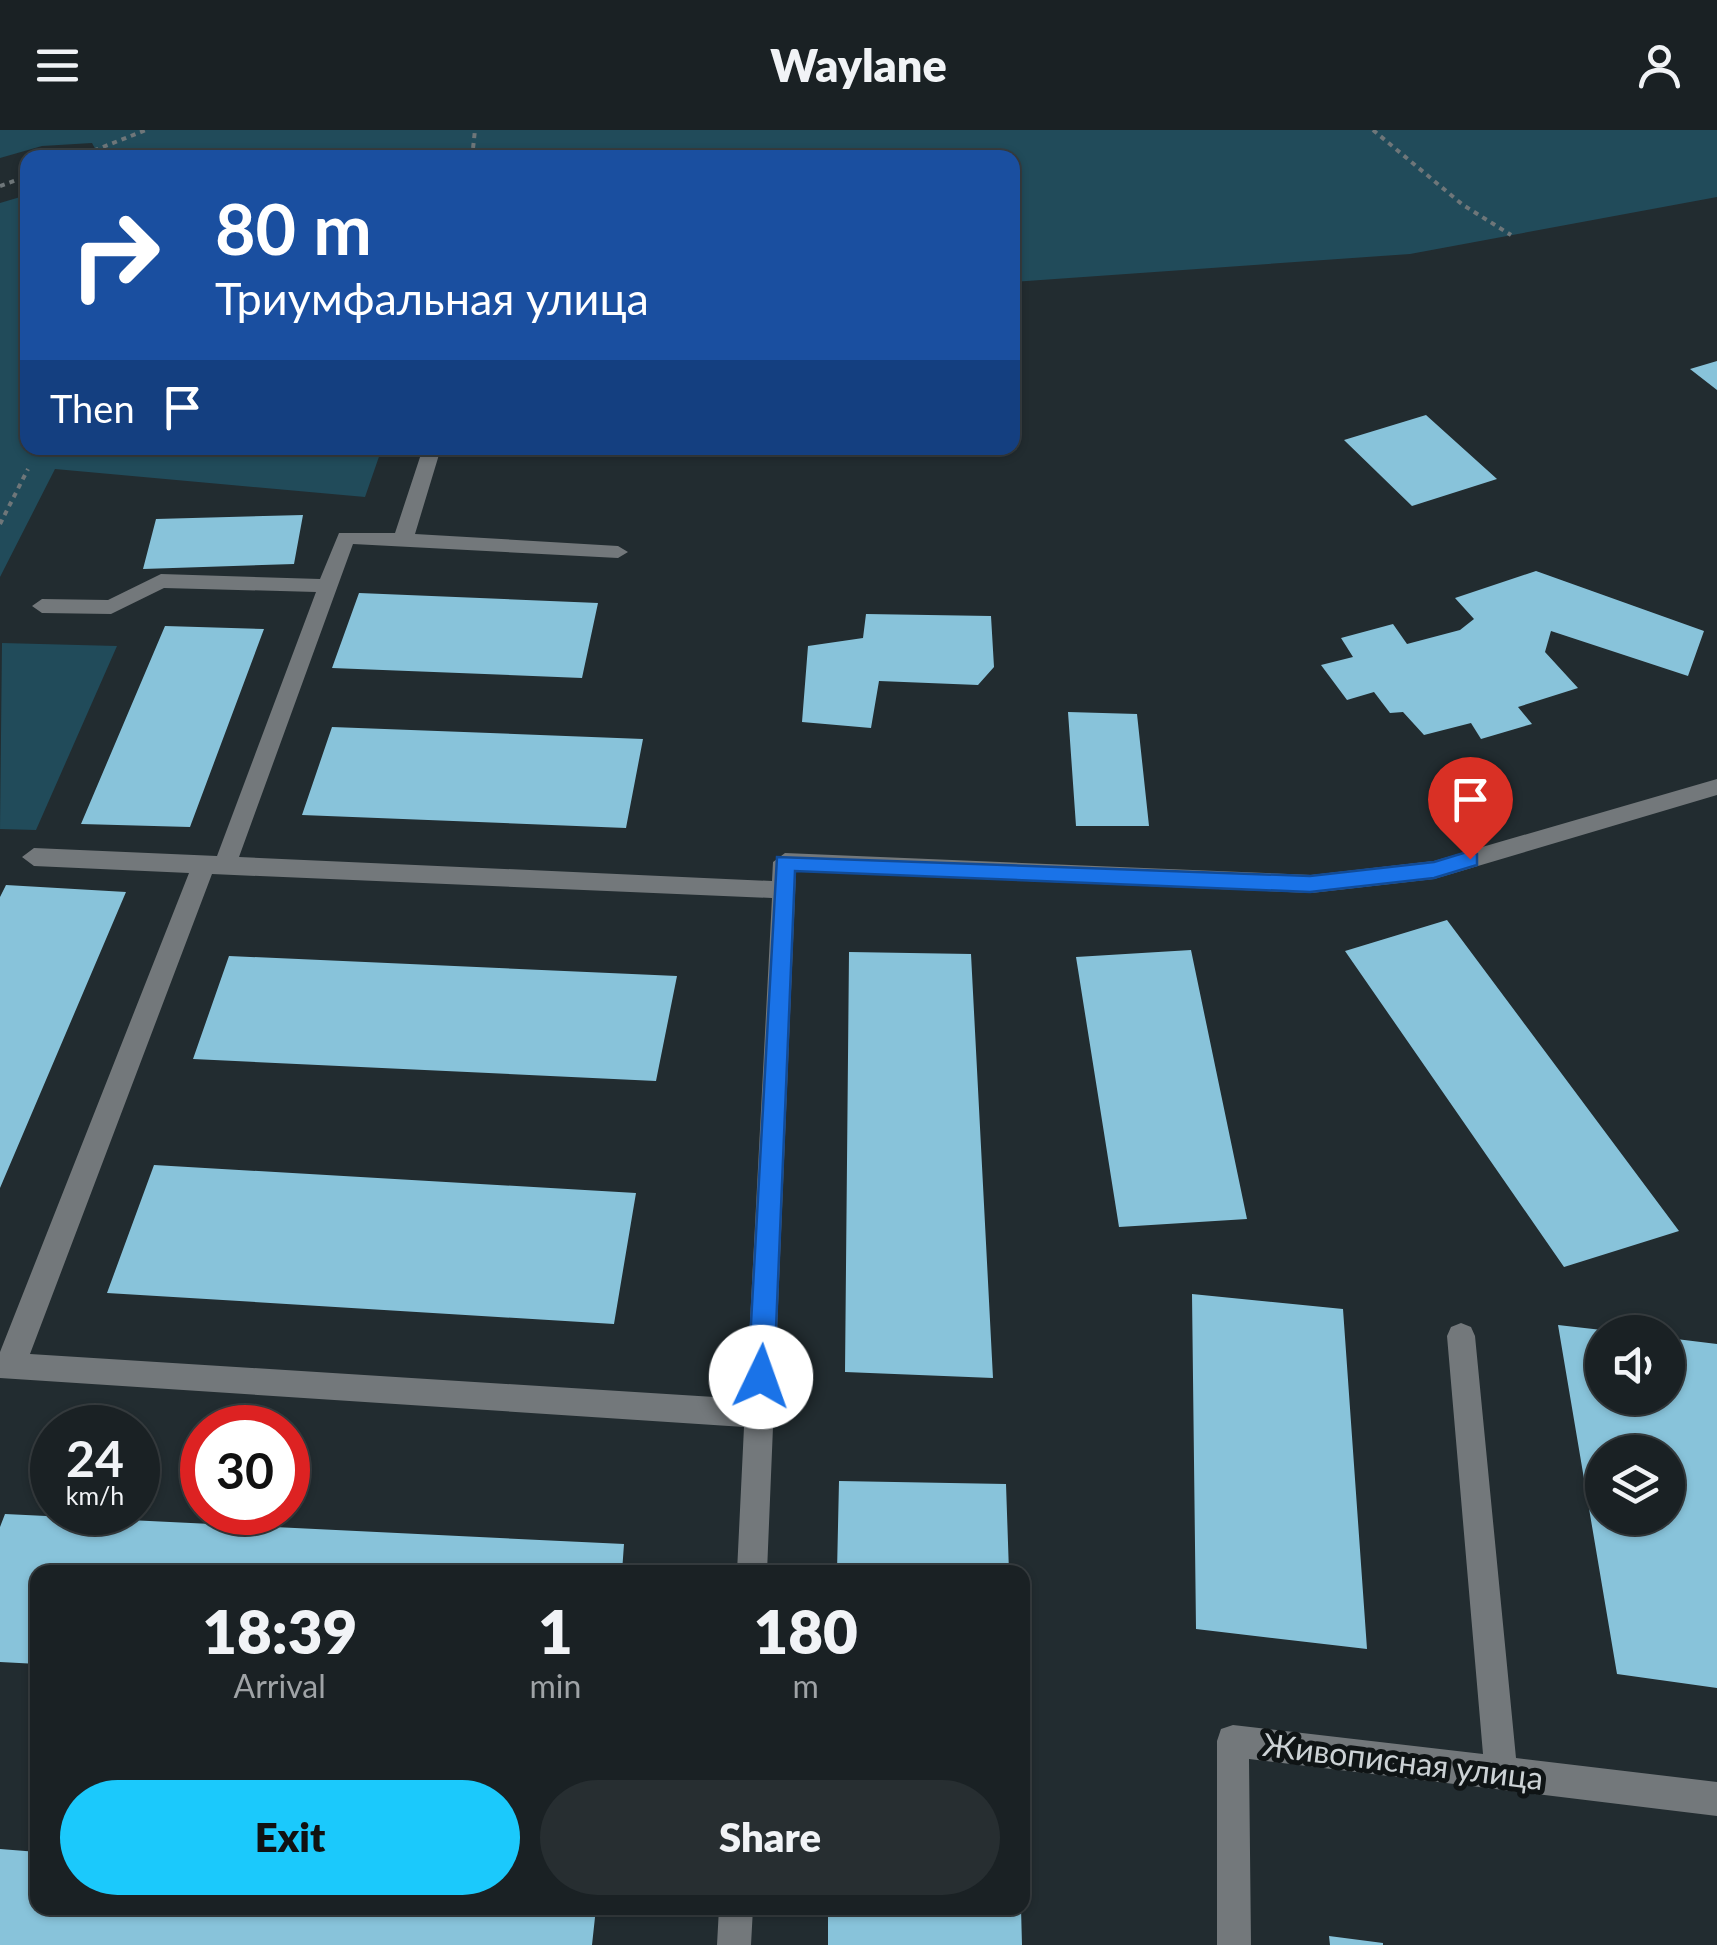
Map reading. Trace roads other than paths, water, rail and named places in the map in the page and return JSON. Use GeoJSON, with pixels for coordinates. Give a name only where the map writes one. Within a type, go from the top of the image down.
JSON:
{"type":"FeatureCollection","features":[{"type":"Feature","properties":{"kind":"street"},"geometry":{"type":"LineString","coordinates":[[403,540],[430,455]]}},
{"type":"Feature","properties":{"kind":"street"},"geometry":{"type":"LineString","coordinates":[[618,552],[346,537],[215,864],[5,1366],[759,1414]]}},
{"type":"Feature","properties":{"kind":"street"},"geometry":{"type":"LineString","coordinates":[[42,606],[112,606],[161,581],[328,586]]}},
{"type":"Feature","properties":{"kind":"street"},"geometry":{"type":"LineString","coordinates":[[752,1565],[784,862],[1310,884],[1434,870],[1717,786]]}},
{"type":"Feature","properties":{"kind":"street"},"geometry":{"type":"LineString","coordinates":[[34,856],[783,890]]}},
{"type":"Feature","properties":{"kind":"street"},"geometry":{"type":"LineString","coordinates":[[1461,1336],[1501,1774]]}},
{"type":"Feature","properties":{"kind":"street","name":"Живописная улица"},"geometry":{"type":"LineString","coordinates":[[1234,1945],[1233,1741],[1717,1800]]}},
{"type":"Feature","properties":{"kind":"street"},"geometry":{"type":"LineString","coordinates":[[734,1945],[736,1915]]}}]}
